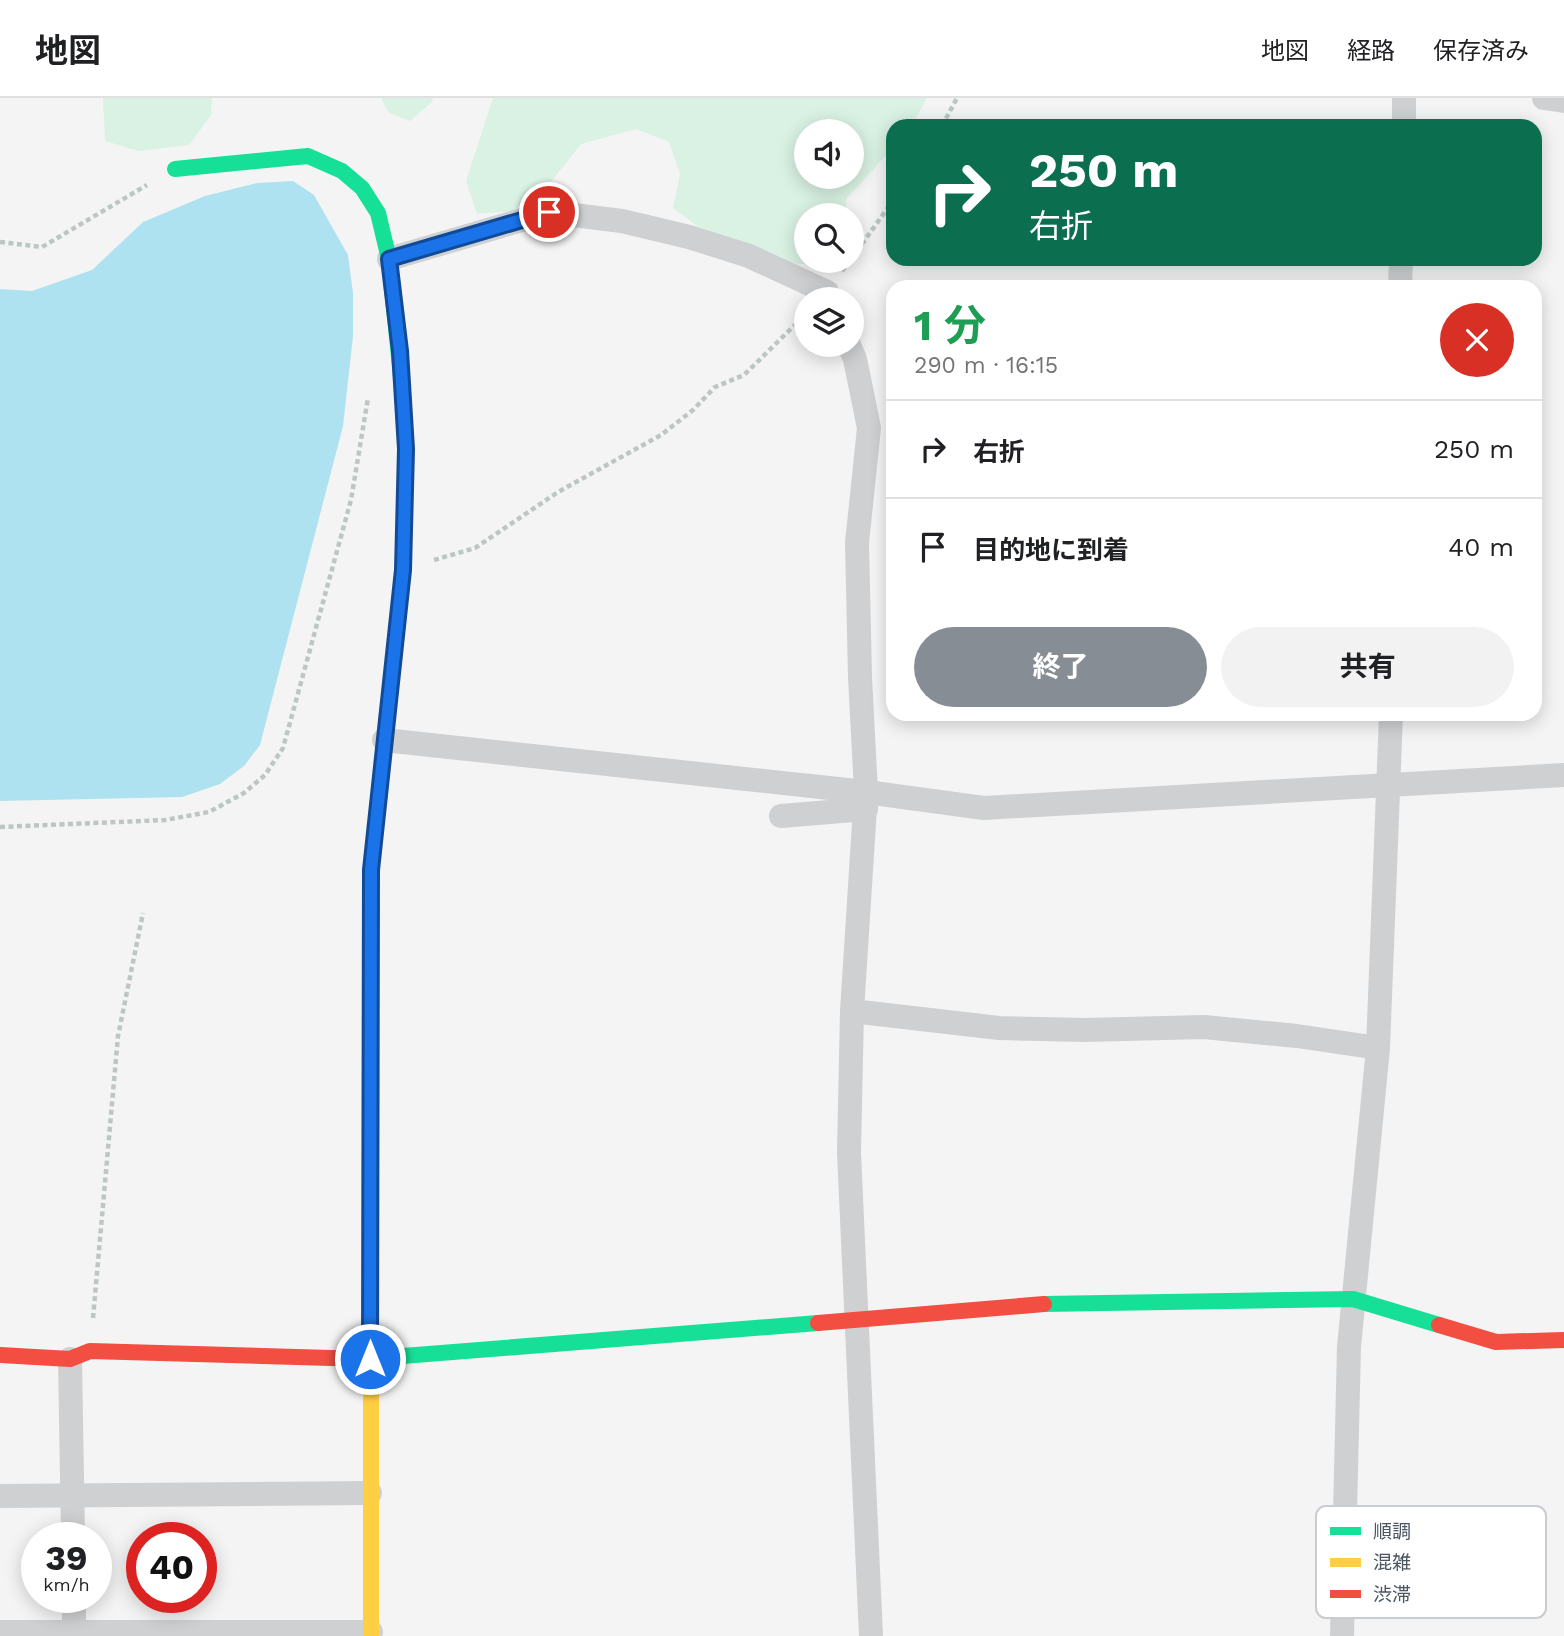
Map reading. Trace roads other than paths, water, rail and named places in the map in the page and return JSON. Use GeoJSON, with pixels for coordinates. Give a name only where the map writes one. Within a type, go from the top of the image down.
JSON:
{"type":"FeatureCollection","features":[{"type":"Feature","properties":{"kind":"street"},"geometry":{"type":"LineString","coordinates":[[1404,98],[1404,119]]}},
{"type":"Feature","properties":{"kind":"street"},"geometry":{"type":"LineString","coordinates":[[1544,98],[1564,101]]}},
{"type":"Feature","properties":{"kind":"street"},"geometry":{"type":"LineString","coordinates":[[0,1632],[371,1634],[371,870],[403,570],[406,449],[400,351],[389,259],[378,213],[362,188],[342,171],[308,156],[175,169]]}},
{"type":"Feature","properties":{"kind":"street"},"geometry":{"type":"LineString","coordinates":[[389,259],[549,212],[622,221],[689,237],[749,256],[816,287]]}},
{"type":"Feature","properties":{"kind":"street"},"geometry":{"type":"LineString","coordinates":[[854,357],[881,427],[857,543],[866,801],[852,1012],[849,1153],[871,1636]]}},
{"type":"Feature","properties":{"kind":"street"},"geometry":{"type":"LineString","coordinates":[[1345,1506],[1349,1347],[1378,1048],[1391,721]]}},
{"type":"Feature","properties":{"kind":"street"},"geometry":{"type":"LineString","coordinates":[[384,740],[866,801],[984,808],[1564,775]]}},
{"type":"Feature","properties":{"kind":"street"},"geometry":{"type":"LineString","coordinates":[[780,816],[866,801]]}},
{"type":"Feature","properties":{"kind":"street"},"geometry":{"type":"LineString","coordinates":[[852,1012],[999,1028],[1085,1030],[1204,1027],[1297,1036],[1378,1048]]}},
{"type":"Feature","properties":{"kind":"street"},"geometry":{"type":"LineString","coordinates":[[0,1355],[370,1359],[1046,1304],[1353,1298],[1496,1342],[1564,1340]]}},
{"type":"Feature","properties":{"kind":"street"},"geometry":{"type":"LineString","coordinates":[[74,1522],[80,1355]]}},
{"type":"Feature","properties":{"kind":"street"},"geometry":{"type":"LineString","coordinates":[[0,1496],[370,1493]]}},
{"type":"Feature","properties":{"kind":"street"},"geometry":{"type":"LineString","coordinates":[[74,1613],[74,1634]]}},
{"type":"Feature","properties":{"kind":"street"},"geometry":{"type":"LineString","coordinates":[[1342,1618],[1342,1636]]}},
{"type":"Feature","properties":{"kind":"water"},"geometry":{"type":"Polygon","coordinates":[[[293,181],[314,195],[348,255],[353,293],[353,336],[343,426],[260,745],[244,766],[220,784],[182,797],[0,801],[0,289],[32,291],[92,270],[143,222],[205,196],[257,183],[293,181]]]}}]}
